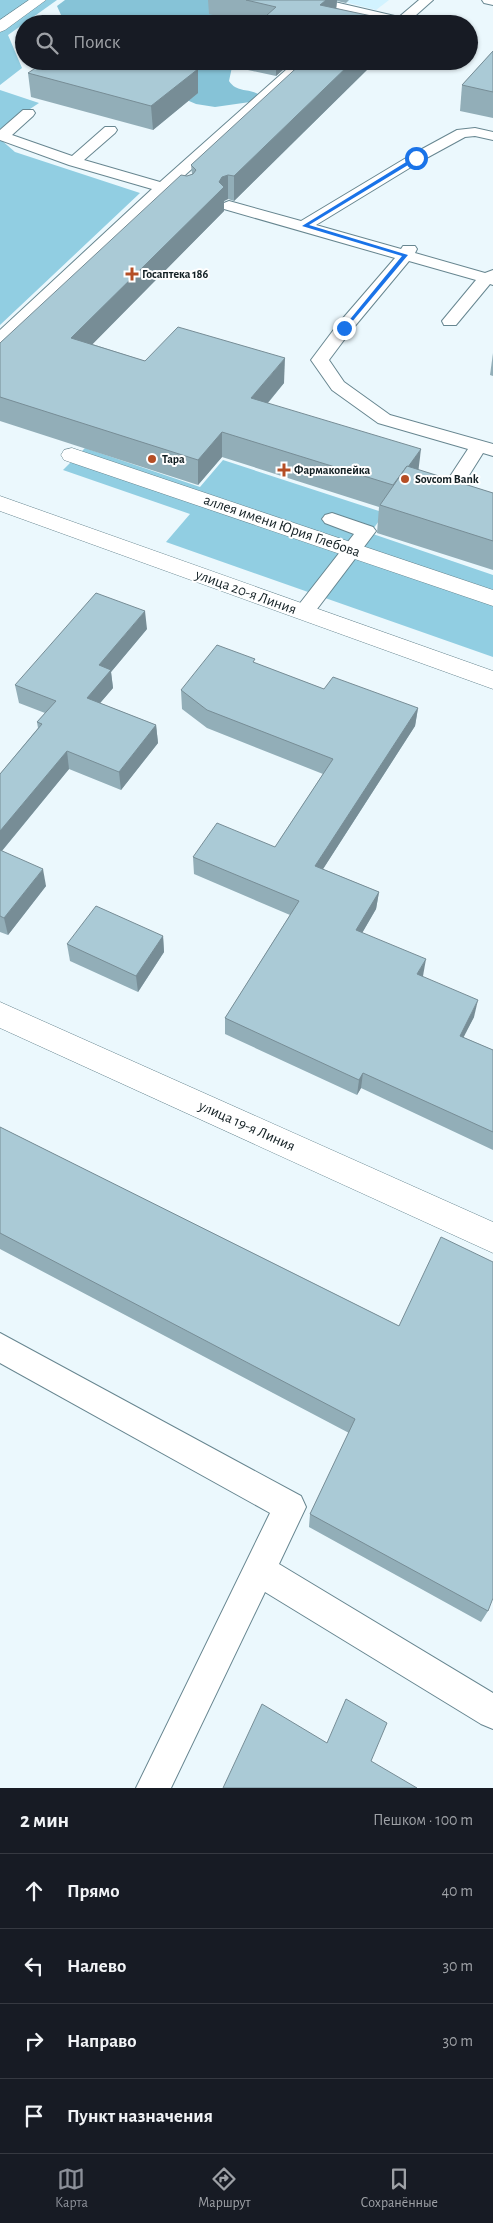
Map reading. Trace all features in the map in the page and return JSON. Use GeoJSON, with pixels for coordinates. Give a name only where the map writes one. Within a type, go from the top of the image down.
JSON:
{"type":"FeatureCollection","features":[{"type":"Feature","properties":{"kind":"street"},"geometry":{"type":"LineString","coordinates":[[0,11],[16,0]]}},
{"type":"Feature","properties":{"kind":"street"},"geometry":{"type":"LineString","coordinates":[[17,15],[39,0]]}},
{"type":"Feature","properties":{"kind":"street"},"geometry":{"type":"LineString","coordinates":[[0,27],[15,17]]}},
{"type":"Feature","properties":{"kind":"street","name":"аллея имени Юрия Глебова"},"geometry":{"type":"LineString","coordinates":[[72,455],[493,598]]}},
{"type":"Feature","properties":{"kind":"street","name":"улица 20-я Линия"},"geometry":{"type":"LineString","coordinates":[[0,503],[493,680]]}},
{"type":"Feature","properties":{"kind":"street","name":"улица 19-я Линия"},"geometry":{"type":"LineString","coordinates":[[0,1014],[493,1238]]}},
{"type":"Feature","properties":{"kind":"lane"},"geometry":{"type":"LineString","coordinates":[[309,0],[373,15]]}},
{"type":"Feature","properties":{"kind":"lane"},"geometry":{"type":"LineString","coordinates":[[409,15],[426,0]]}},
{"type":"Feature","properties":{"kind":"lane"},"geometry":{"type":"LineString","coordinates":[[488,0],[493,1]]}},
{"type":"Feature","properties":{"kind":"lane"},"geometry":{"type":"LineString","coordinates":[[356,15],[359,12]]}},
{"type":"Feature","properties":{"kind":"lane"},"geometry":{"type":"LineString","coordinates":[[0,339],[163,187],[294,70]]}},
{"type":"Feature","properties":{"kind":"lane"},"geometry":{"type":"LineString","coordinates":[[28,113],[2,136],[74,162],[186,194]]}},
{"type":"Feature","properties":{"kind":"lane"},"geometry":{"type":"LineString","coordinates":[[74,162],[110,130]]}},
{"type":"Feature","properties":{"kind":"lane"},"geometry":{"type":"LineString","coordinates":[[304,226],[416,158],[462,133],[475,132],[493,136]]}},
{"type":"Feature","properties":{"kind":"lane"},"geometry":{"type":"LineString","coordinates":[[229,206],[407,252],[491,278],[450,321]]}},
{"type":"Feature","properties":{"kind":"lane"},"geometry":{"type":"LineString","coordinates":[[407,252],[320,360],[338,386],[384,419],[486,448],[454,484]]}},
{"type":"Feature","properties":{"kind":"lane"},"geometry":{"type":"LineString","coordinates":[[304,612],[366,530],[332,519]]}},
{"type":"Feature","properties":{"kind":"lane"},"geometry":{"type":"LineString","coordinates":[[0,1347],[290,1507],[154,1788]]}},
{"type":"Feature","properties":{"kind":"lane"},"geometry":{"type":"LineString","coordinates":[[259,1570],[493,1712]]}},
{"type":"Feature","properties":{"kind":"shaded area"},"geometry":{"type":"Polygon","coordinates":[[[0,0],[57,0],[36,15],[15,15],[15,30],[8,35],[15,52],[15,70],[19,70],[0,85],[0,0]]]}},
{"type":"Feature","properties":{"kind":"shaded area"},"geometry":{"type":"Polygon","coordinates":[[[65,0],[282,0],[276,15],[61,15],[57,6],[65,0]]]}},
{"type":"Feature","properties":{"kind":"shaded area"},"geometry":{"type":"Polygon","coordinates":[[[337,0],[389,0],[376,10],[337,0]]]}},
{"type":"Feature","properties":{"kind":"shaded area"},"geometry":{"type":"Polygon","coordinates":[[[117,70],[231,70],[229,81],[232,85],[258,94],[250,102],[215,107],[196,104],[117,70]]]}},
{"type":"Feature","properties":{"kind":"shaded area"},"geometry":{"type":"Polygon","coordinates":[[[0,90],[39,103],[0,129],[0,90]]]}},
{"type":"Feature","properties":{"kind":"shaded area"},"geometry":{"type":"Polygon","coordinates":[[[0,139],[15,152],[140,193],[0,325],[0,139]]]}},
{"type":"Feature","properties":{"kind":"shaded area"},"geometry":{"type":"Polygon","coordinates":[[[85,448],[200,487],[223,460],[385,513],[370,533],[493,575],[493,657],[166,542],[190,514],[63,470],[85,448]]]}},
{"type":"Feature","properties":{"kind":"building"},"geometry":{"type":"Polygon","coordinates":[[[246,0],[326,0],[320,5],[367,15],[267,15],[276,7],[246,0]]]}},
{"type":"Feature","properties":{"kind":"building"},"geometry":{"type":"Polygon","coordinates":[[[493,51],[493,92],[462,85],[476,70],[478,70],[478,67],[493,51]]]}},
{"type":"Feature","properties":{"kind":"building"},"geometry":{"type":"Polygon","coordinates":[[[32,70],[197,70],[151,106],[28,73],[32,70]]]}},
{"type":"Feature","properties":{"kind":"building"},"geometry":{"type":"Polygon","coordinates":[[[294,70],[344,70],[234,176],[222,177],[219,182],[224,187],[71,338],[145,361],[178,327],[285,358],[251,398],[421,449],[393,485],[222,432],[198,460],[0,397],[0,343],[181,175],[193,174],[196,170],[191,165],[294,70]]]}},
{"type":"Feature","properties":{"kind":"building"},"geometry":{"type":"Polygon","coordinates":[[[407,466],[493,493],[493,541],[380,505],[407,466]]]}},
{"type":"Feature","properties":{"kind":"building"},"geometry":{"type":"Polygon","coordinates":[[[96,593],[145,611],[99,665],[111,670],[87,698],[156,725],[119,772],[67,751],[0,831],[0,774],[42,724],[37,722],[56,701],[15,685],[96,593]]]}},
{"type":"Feature","properties":{"kind":"building"},"geometry":{"type":"Polygon","coordinates":[[[217,645],[255,659],[253,662],[324,689],[333,677],[418,708],[315,866],[379,892],[356,930],[426,959],[417,974],[478,1000],[460,1036],[493,1050],[493,1132],[363,1073],[359,1080],[225,1018],[299,901],[193,857],[217,823],[275,847],[333,759],[207,710],[181,690],[217,645]]]}},
{"type":"Feature","properties":{"kind":"building"},"geometry":{"type":"Polygon","coordinates":[[[0,850],[43,869],[4,918],[0,916],[0,850]]]}},
{"type":"Feature","properties":{"kind":"building"},"geometry":{"type":"Polygon","coordinates":[[[96,906],[163,936],[136,976],[67,944],[96,906]]]}},
{"type":"Feature","properties":{"kind":"building"},"geometry":{"type":"Polygon","coordinates":[[[0,1127],[399,1326],[441,1237],[493,1262],[493,1598],[488,1611],[310,1514],[355,1419],[0,1233],[0,1127]]]}},
{"type":"Feature","properties":{"kind":"building"},"geometry":{"type":"Polygon","coordinates":[[[346,1699],[387,1723],[371,1761],[417,1788],[223,1788],[262,1704],[327,1743],[346,1699]]]}},
{"type":"Feature","properties":{"kind":"place","name":"Госаптека 186"},"geometry":{"type":"Point","coordinates":[132,274]}},
{"type":"Feature","properties":{"kind":"place","name":"Тара"},"geometry":{"type":"Point","coordinates":[152,459]}},
{"type":"Feature","properties":{"kind":"place","name":"Фармакопейка"},"geometry":{"type":"Point","coordinates":[284,470]}},
{"type":"Feature","properties":{"kind":"place","name":"Sovcom Bank"},"geometry":{"type":"Point","coordinates":[405,479]}},
{"type":"Feature","properties":{"kind":"route"},"geometry":{"type":"LineString","coordinates":[[344,328],[406,255],[304,226],[416,158]]}}]}
